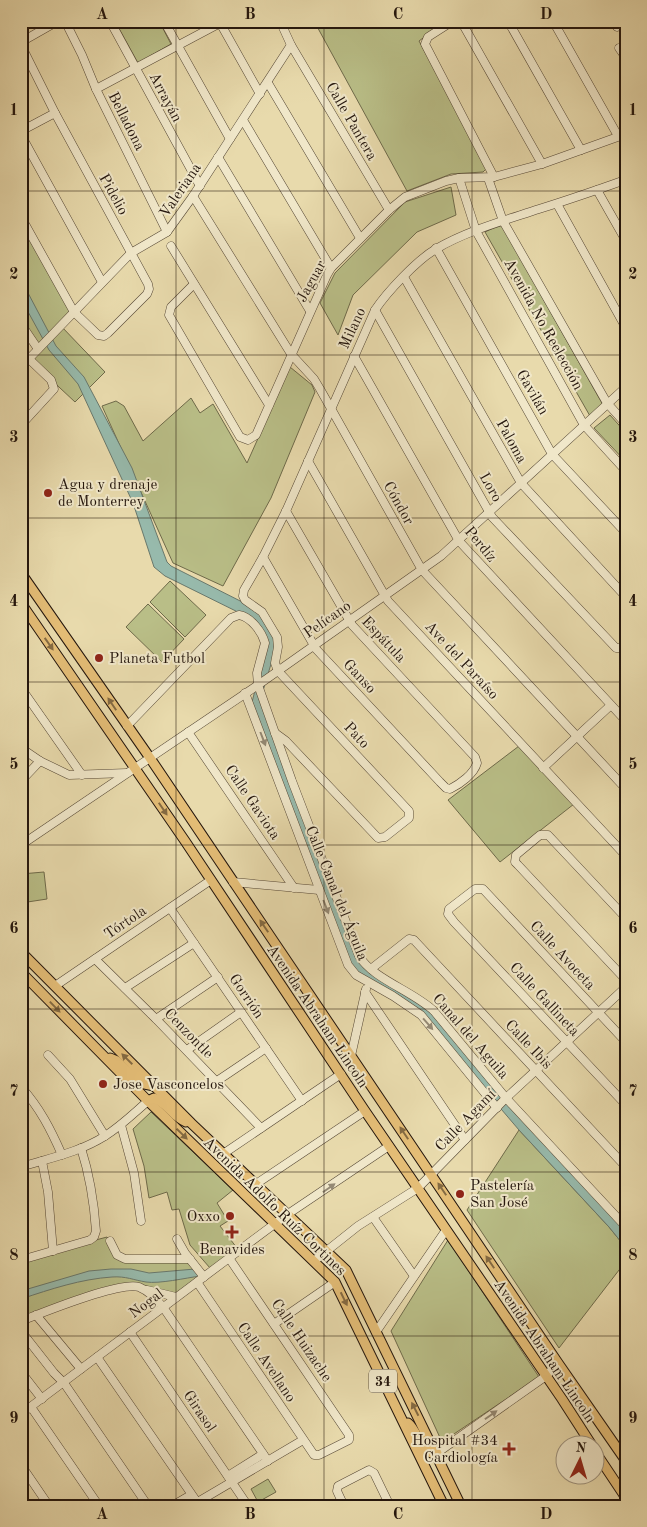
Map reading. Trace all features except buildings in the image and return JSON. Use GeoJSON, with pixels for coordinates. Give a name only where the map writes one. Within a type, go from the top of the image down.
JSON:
{"type":"FeatureCollection","features":[{"type":"Feature","properties":{"kind":"main road"},"geometry":{"type":"LineString","coordinates":[[21,573],[150,758],[626,1461]]}},
{"type":"Feature","properties":{"kind":"main road","name":"Avenida Abraham Lincoln"},"geometry":{"type":"LineString","coordinates":[[21,604],[132,771],[211,880],[584,1434]]}},
{"type":"Feature","properties":{"kind":"main road","name":"Avenida Adolfo Ruíz Cortines"},"geometry":{"type":"LineString","coordinates":[[21,952],[191,1123],[326,1250]]}},
{"type":"Feature","properties":{"kind":"main road","name":"Avenida Adolfo Ruíz Cortines"},"geometry":{"type":"LineString","coordinates":[[21,972],[148,1101],[335,1282],[444,1506]]}},
{"type":"Feature","properties":{"kind":"main road"},"geometry":{"type":"LineString","coordinates":[[105,1057],[117,1061],[140,1084],[154,1086]]}},
{"type":"Feature","properties":{"kind":"main road"},"geometry":{"type":"LineString","coordinates":[[148,1101],[154,1098],[158,1100],[175,1116],[191,1123]]}},
{"type":"Feature","properties":{"kind":"main road","name":"34"},"geometry":{"type":"LineString","coordinates":[[326,1250],[351,1277],[462,1506]]}},
{"type":"Feature","properties":{"kind":"main road"},"geometry":{"type":"LineString","coordinates":[[403,1421],[414,1429],[426,1452],[431,1454],[437,1453]]}},
{"type":"Feature","properties":{"kind":"main road"},"geometry":{"type":"LineString","coordinates":[[604,1465],[626,1498]]}},
{"type":"Feature","properties":{"kind":"street"},"geometry":{"type":"LineString","coordinates":[[21,43],[58,21]]}},
{"type":"Feature","properties":{"kind":"street","name":"Belladona"},"geometry":{"type":"LineString","coordinates":[[66,21],[96,89],[167,232]]}},
{"type":"Feature","properties":{"kind":"street","name":"Arrayán"},"geometry":{"type":"LineString","coordinates":[[110,21],[200,186]]}},
{"type":"Feature","properties":{"kind":"street"},"geometry":{"type":"LineString","coordinates":[[164,21],[230,139]]}},
{"type":"Feature","properties":{"kind":"street","name":"Calle Pantera"},"geometry":{"type":"LineString","coordinates":[[280,21],[291,45],[389,210]]}},
{"type":"Feature","properties":{"kind":"street","name":"Avenida No Reelección"},"geometry":{"type":"LineString","coordinates":[[453,21],[428,37],[426,47],[491,177],[503,221],[607,403],[626,424]]}},
{"type":"Feature","properties":{"kind":"street"},"geometry":{"type":"LineString","coordinates":[[461,21],[542,164]]}},
{"type":"Feature","properties":{"kind":"street"},"geometry":{"type":"LineString","coordinates":[[508,21],[581,150]]}},
{"type":"Feature","properties":{"kind":"street"},"geometry":{"type":"LineString","coordinates":[[552,21],[622,135]]}},
{"type":"Feature","properties":{"kind":"street"},"geometry":{"type":"LineString","coordinates":[[96,89],[221,22],[260,94]]}},
{"type":"Feature","properties":{"kind":"street","name":"Pidelio"},"geometry":{"type":"LineString","coordinates":[[21,43],[55,113],[149,288],[147,294],[108,333],[101,336],[74,312]]}},
{"type":"Feature","properties":{"kind":"street","name":"Valeriana"},"geometry":{"type":"LineString","coordinates":[[21,367],[131,254],[167,232],[200,186],[291,45]]}},
{"type":"Feature","properties":{"kind":"street"},"geometry":{"type":"LineString","coordinates":[[619,48],[626,58]]}},
{"type":"Feature","properties":{"kind":"street"},"geometry":{"type":"LineString","coordinates":[[268,83],[360,238]]}},
{"type":"Feature","properties":{"kind":"street"},"geometry":{"type":"LineString","coordinates":[[55,113],[21,133],[102,282]]}},
{"type":"Feature","properties":{"kind":"street"},"geometry":{"type":"LineString","coordinates":[[243,120],[331,268]]}},
{"type":"Feature","properties":{"kind":"street","name":"Jaguar"},"geometry":{"type":"LineString","coordinates":[[194,284],[171,307],[169,312],[240,437],[248,440],[256,435],[310,311],[331,268],[389,210],[405,197],[419,190],[459,178],[491,177],[542,164],[622,135]]}},
{"type":"Feature","properties":{"kind":"street"},"geometry":{"type":"LineString","coordinates":[[218,158],[310,311]]}},
{"type":"Feature","properties":{"kind":"street","name":"Avenida No Reelección"},"geometry":{"type":"LineString","coordinates":[[459,178],[476,231],[584,425],[626,471]]}},
{"type":"Feature","properties":{"kind":"street","name":"Milano"},"geometry":{"type":"LineString","coordinates":[[278,671],[275,663],[278,647],[277,637],[263,614],[245,600],[243,596],[244,590],[286,511],[375,310],[404,277],[436,248],[503,221],[626,180]]}},
{"type":"Feature","properties":{"kind":"street"},"geometry":{"type":"LineString","coordinates":[[597,190],[626,241]]}},
{"type":"Feature","properties":{"kind":"street","name":"Cóndor"},"geometry":{"type":"LineString","coordinates":[[193,196],[291,354],[314,379],[422,570],[626,789]]}},
{"type":"Feature","properties":{"kind":"street"},"geometry":{"type":"LineString","coordinates":[[557,204],[626,328]]}},
{"type":"Feature","properties":{"kind":"street"},"geometry":{"type":"LineString","coordinates":[[21,217],[74,312]]}},
{"type":"Feature","properties":{"kind":"street"},"geometry":{"type":"LineString","coordinates":[[172,246],[268,405]]}},
{"type":"Feature","properties":{"kind":"street","name":"Gavilán"},"geometry":{"type":"LineString","coordinates":[[436,248],[552,454],[626,533]]}},
{"type":"Feature","properties":{"kind":"street","name":"Paloma"},"geometry":{"type":"LineString","coordinates":[[404,277],[521,483],[626,597]]}},
{"type":"Feature","properties":{"kind":"street","name":"Loro"},"geometry":{"type":"LineString","coordinates":[[375,310],[490,513],[609,641],[623,647]]}},
{"type":"Feature","properties":{"kind":"street"},"geometry":{"type":"LineString","coordinates":[[21,324],[38,349]]}},
{"type":"Feature","properties":{"kind":"street","name":"Perdíz"},"geometry":{"type":"LineString","coordinates":[[354,356],[459,541],[626,721]]}},
{"type":"Feature","properties":{"kind":"street"},"geometry":{"type":"LineString","coordinates":[[21,424],[54,389],[51,380],[29,360]]}},
{"type":"Feature","properties":{"kind":"street","name":"Pelícano"},"geometry":{"type":"LineString","coordinates":[[21,845],[258,685],[422,570],[459,541],[626,387]]}},
{"type":"Feature","properties":{"kind":"street","name":"Ave del Paraíso"},"geometry":{"type":"LineString","coordinates":[[308,461],[384,597],[626,856]]}},
{"type":"Feature","properties":{"kind":"street","name":"Espátula"},"geometry":{"type":"LineString","coordinates":[[286,511],[349,621],[475,757],[477,763],[474,771],[459,783]]}},
{"type":"Feature","properties":{"kind":"street","name":"Ganso"},"geometry":{"type":"LineString","coordinates":[[263,557],[313,645],[446,788],[450,789],[459,783]]}},
{"type":"Feature","properties":{"kind":"street"},"geometry":{"type":"LineString","coordinates":[[127,726],[231,618],[239,616],[250,620],[264,639],[265,648],[257,673],[258,685]]}},
{"type":"Feature","properties":{"kind":"street","name":"Pato"},"geometry":{"type":"LineString","coordinates":[[274,732],[286,742],[378,838],[384,837],[407,820],[410,815],[409,811],[278,671]]}},
{"type":"Feature","properties":{"kind":"street","name":"Canal del Aguila"},"geometry":{"type":"LineString","coordinates":[[258,685],[274,732],[362,962],[371,970],[427,1004],[501,1103],[626,1227]]}},
{"type":"Feature","properties":{"kind":"street"},"geometry":{"type":"LineString","coordinates":[[21,688],[82,775]]}},
{"type":"Feature","properties":{"kind":"street","name":"Calle Canal del Águila"},"geometry":{"type":"LineString","coordinates":[[245,693],[348,966],[356,975],[421,1015],[501,1103]]}},
{"type":"Feature","properties":{"kind":"street"},"geometry":{"type":"LineString","coordinates":[[543,768],[611,705]]}},
{"type":"Feature","properties":{"kind":"street","name":"Calle Gaviota"},"geometry":{"type":"LineString","coordinates":[[188,732],[294,888]]}},
{"type":"Feature","properties":{"kind":"street"},"geometry":{"type":"LineString","coordinates":[[21,748],[40,761],[66,773],[82,775],[132,771]]}},
{"type":"Feature","properties":{"kind":"street"},"geometry":{"type":"LineString","coordinates":[[21,780],[40,761]]}},
{"type":"Feature","properties":{"kind":"street"},"geometry":{"type":"LineString","coordinates":[[626,918],[545,834],[540,835],[514,858],[518,865],[626,980]]}},
{"type":"Feature","properties":{"kind":"street","name":"Tórtola"},"geometry":{"type":"LineString","coordinates":[[55,986],[211,880]]}},
{"type":"Feature","properties":{"kind":"street"},"geometry":{"type":"LineString","coordinates":[[233,882],[319,890]]}},
{"type":"Feature","properties":{"kind":"street","name":"Calle Avoceta"},"geometry":{"type":"LineString","coordinates":[[448,911],[475,888],[480,888],[626,1042]]}},
{"type":"Feature","properties":{"kind":"street","name":"Gorrión"},"geometry":{"type":"LineString","coordinates":[[170,908],[302,1100]]}},
{"type":"Feature","properties":{"kind":"street","name":"Calle Gallineta"},"geometry":{"type":"LineString","coordinates":[[448,911],[454,922],[626,1104]]}},
{"type":"Feature","properties":{"kind":"street","name":"Calle Ibis"},"geometry":{"type":"LineString","coordinates":[[371,970],[409,939],[412,939],[626,1167]]}},
{"type":"Feature","properties":{"kind":"street"},"geometry":{"type":"LineString","coordinates":[[125,988],[194,943]]}},
{"type":"Feature","properties":{"kind":"street","name":"Cenzontle"},"geometry":{"type":"LineString","coordinates":[[95,959],[262,1128]]}},
{"type":"Feature","properties":{"kind":"street"},"geometry":{"type":"LineString","coordinates":[[156,1019],[218,977]]}},
{"type":"Feature","properties":{"kind":"street"},"geometry":{"type":"LineString","coordinates":[[351,1056],[368,982]]}},
{"type":"Feature","properties":{"kind":"street","name":"Calle Agamí"},"geometry":{"type":"LineString","coordinates":[[314,1261],[346,1235],[418,1188],[501,1103],[626,987]]}},
{"type":"Feature","properties":{"kind":"street"},"geometry":{"type":"LineString","coordinates":[[365,992],[465,1140]]}},
{"type":"Feature","properties":{"kind":"street"},"geometry":{"type":"LineString","coordinates":[[186,1050],[241,1012]]}},
{"type":"Feature","properties":{"kind":"street"},"geometry":{"type":"LineString","coordinates":[[217,1081],[266,1048]]}},
{"type":"Feature","properties":{"kind":"street"},"geometry":{"type":"LineString","coordinates":[[48,1056],[70,1079],[105,1136]]}},
{"type":"Feature","properties":{"kind":"street"},"geometry":{"type":"LineString","coordinates":[[223,1154],[340,1074]]}},
{"type":"Feature","properties":{"kind":"street"},"geometry":{"type":"LineString","coordinates":[[21,1088],[34,1102],[44,1118],[62,1155]]}},
{"type":"Feature","properties":{"kind":"street"},"geometry":{"type":"LineString","coordinates":[[21,1167],[81,1148],[105,1136],[121,1125],[148,1101]]}},
{"type":"Feature","properties":{"kind":"street"},"geometry":{"type":"LineString","coordinates":[[256,1184],[365,1111]]}},
{"type":"Feature","properties":{"kind":"street"},"geometry":{"type":"LineString","coordinates":[[121,1125],[134,1172],[141,1221]]}},
{"type":"Feature","properties":{"kind":"street","name":"Nogal"},"geometry":{"type":"LineString","coordinates":[[22,1413],[288,1214],[389,1146]]}},
{"type":"Feature","properties":{"kind":"street"},"geometry":{"type":"LineString","coordinates":[[21,1260],[90,1240],[94,1237],[96,1231],[93,1194],[81,1148]]}},
{"type":"Feature","properties":{"kind":"street"},"geometry":{"type":"LineString","coordinates":[[42,1161],[48,1192],[53,1251]]}},
{"type":"Feature","properties":{"kind":"street"},"geometry":{"type":"LineString","coordinates":[[372,1217],[414,1276]]}},
{"type":"Feature","properties":{"kind":"street"},"geometry":{"type":"LineString","coordinates":[[376,1332],[446,1230]]}},
{"type":"Feature","properties":{"kind":"street"},"geometry":{"type":"LineString","coordinates":[[177,1239],[190,1260],[204,1276]]}},
{"type":"Feature","properties":{"kind":"street"},"geometry":{"type":"LineString","coordinates":[[110,1241],[117,1255],[125,1259],[190,1260]]}},
{"type":"Feature","properties":{"kind":"street","name":"Calle Huizache"},"geometry":{"type":"LineString","coordinates":[[229,1258],[350,1438],[317,1456]]}},
{"type":"Feature","properties":{"kind":"street","name":"Calle Avellano"},"geometry":{"type":"LineString","coordinates":[[197,1282],[303,1440],[314,1455],[317,1456]]}},
{"type":"Feature","properties":{"kind":"street"},"geometry":{"type":"LineString","coordinates":[[274,1324],[335,1282]]}},
{"type":"Feature","properties":{"kind":"street"},"geometry":{"type":"LineString","coordinates":[[21,1321],[122,1286],[131,1286],[176,1297]]}},
{"type":"Feature","properties":{"kind":"street"},"geometry":{"type":"LineString","coordinates":[[146,1290],[163,1307],[265,1458]]}},
{"type":"Feature","properties":{"kind":"street"},"geometry":{"type":"LineString","coordinates":[[36,1315],[81,1369]]}},
{"type":"Feature","properties":{"kind":"street"},"geometry":{"type":"LineString","coordinates":[[21,1331],[64,1383],[148,1506]]}},
{"type":"Feature","properties":{"kind":"street","name":"Girasol"},"geometry":{"type":"LineString","coordinates":[[130,1332],[248,1506]]}},
{"type":"Feature","properties":{"kind":"street"},"geometry":{"type":"LineString","coordinates":[[97,1357],[191,1495],[194,1504],[265,1458],[303,1440]]}},
{"type":"Feature","properties":{"kind":"street"},"geometry":{"type":"LineString","coordinates":[[437,1453],[546,1376],[558,1363]]}},
{"type":"Feature","properties":{"kind":"street"},"geometry":{"type":"LineString","coordinates":[[21,1372],[42,1399]]}},
{"type":"Feature","properties":{"kind":"street"},"geometry":{"type":"LineString","coordinates":[[32,1407],[99,1506]]}},
{"type":"Feature","properties":{"kind":"street"},"geometry":{"type":"LineString","coordinates":[[21,1465],[48,1506]]}},
{"type":"Feature","properties":{"kind":"street"},"geometry":{"type":"LineString","coordinates":[[332,1506],[342,1504],[337,1491],[338,1486],[372,1470],[390,1506]]}},
{"type":"Feature","properties":{"kind":"street"},"geometry":{"type":"LineString","coordinates":[[172,1506],[191,1495]]}},
{"type":"Feature","properties":{"kind":"green space"},"geometry":{"type":"Polygon","coordinates":[[[119,21],[159,21],[171,44],[138,63],[116,23],[119,21]]]}},
{"type":"Feature","properties":{"kind":"green space"},"geometry":{"type":"Polygon","coordinates":[[[314,21],[446,21],[419,41],[488,167],[483,172],[451,174],[407,191],[314,21]]]}},
{"type":"Feature","properties":{"kind":"green space"},"geometry":{"type":"Polygon","coordinates":[[[451,187],[456,215],[417,232],[353,295],[338,335],[320,303],[335,273],[405,202],[451,187]]]}},
{"type":"Feature","properties":{"kind":"green space"},"geometry":{"type":"Polygon","coordinates":[[[21,217],[74,312],[61,326],[105,372],[75,402],[29,359],[39,349],[21,324],[21,217]]]}},
{"type":"Feature","properties":{"kind":"green space"},"geometry":{"type":"Polygon","coordinates":[[[501,224],[603,405],[590,416],[485,232],[501,224]]]}},
{"type":"Feature","properties":{"kind":"green space"},"geometry":{"type":"Polygon","coordinates":[[[290,367],[312,385],[315,392],[271,498],[223,586],[173,563],[102,406],[116,401],[124,406],[143,441],[191,398],[200,413],[213,404],[247,463],[290,367]]]}},
{"type":"Feature","properties":{"kind":"green space"},"geometry":{"type":"Polygon","coordinates":[[[610,415],[626,433],[626,462],[594,428],[610,415]]]}},
{"type":"Feature","properties":{"kind":"green space"},"geometry":{"type":"Polygon","coordinates":[[[170,581],[206,615],[185,637],[150,602],[170,581]]]}},
{"type":"Feature","properties":{"kind":"green space"},"geometry":{"type":"Polygon","coordinates":[[[148,604],[184,639],[162,662],[126,627],[148,604]]]}},
{"type":"Feature","properties":{"kind":"green space"},"geometry":{"type":"Polygon","coordinates":[[[519,746],[574,804],[500,862],[448,800],[519,746]]]}},
{"type":"Feature","properties":{"kind":"green space"},"geometry":{"type":"Polygon","coordinates":[[[44,872],[47,899],[21,903],[21,874],[44,872]]]}},
{"type":"Feature","properties":{"kind":"green space"},"geometry":{"type":"Polygon","coordinates":[[[151,1112],[233,1190],[217,1203],[228,1221],[220,1226],[237,1248],[210,1268],[190,1245],[179,1209],[172,1210],[167,1192],[149,1198],[144,1166],[133,1129],[151,1112]]]}},
{"type":"Feature","properties":{"kind":"green space"},"geometry":{"type":"Polygon","coordinates":[[[519,1130],[609,1227],[626,1248],[626,1261],[559,1348],[467,1210],[519,1130]]]}},
{"type":"Feature","properties":{"kind":"green space"},"geometry":{"type":"Polygon","coordinates":[[[107,1237],[120,1258],[190,1259],[204,1277],[176,1297],[131,1286],[21,1321],[21,1260],[107,1237]]]}},
{"type":"Feature","properties":{"kind":"green space"},"geometry":{"type":"Polygon","coordinates":[[[448,1240],[539,1377],[442,1442],[391,1331],[448,1240]]]}},
{"type":"Feature","properties":{"kind":"green space"},"geometry":{"type":"Polygon","coordinates":[[[268,1479],[276,1492],[258,1502],[251,1489],[268,1479]]]}},
{"type":"Feature","properties":{"kind":"shaded area"},"geometry":{"type":"Polygon","coordinates":[[[21,277],[56,346],[84,377],[132,468],[167,562],[171,566],[260,611],[278,647],[260,701],[362,962],[421,999],[491,1080],[626,1227],[626,1248],[609,1227],[519,1130],[425,1020],[355,974],[252,702],[267,644],[254,620],[165,576],[154,567],[133,503],[78,384],[49,350],[21,299],[21,277]]]}},
{"type":"Feature","properties":{"kind":"shaded area"},"geometry":{"type":"Polygon","coordinates":[[[131,1269],[149,1273],[195,1269],[200,1276],[165,1282],[146,1282],[121,1277],[100,1278],[66,1285],[21,1299],[21,1291],[89,1271],[131,1269]]]}},
{"type":"Feature","properties":{"kind":"place","name":"Agua y drenaje de Monterrey"},"geometry":{"type":"Point","coordinates":[48,493]}},
{"type":"Feature","properties":{"kind":"place","name":"Planeta Futbol"},"geometry":{"type":"Point","coordinates":[99,658]}},
{"type":"Feature","properties":{"kind":"place","name":"Jose Vasconcelos"},"geometry":{"type":"Point","coordinates":[103,1084]}},
{"type":"Feature","properties":{"kind":"place","name":"Pastelería San José"},"geometry":{"type":"Point","coordinates":[460,1194]}},
{"type":"Feature","properties":{"kind":"place","name":"Oxxo"},"geometry":{"type":"Point","coordinates":[230,1216]}},
{"type":"Feature","properties":{"kind":"place","name":"Benavides"},"geometry":{"type":"Point","coordinates":[232,1232]}},
{"type":"Feature","properties":{"kind":"place","name":"Hospital #34 Cardiología"},"geometry":{"type":"Point","coordinates":[509,1449]}}]}
